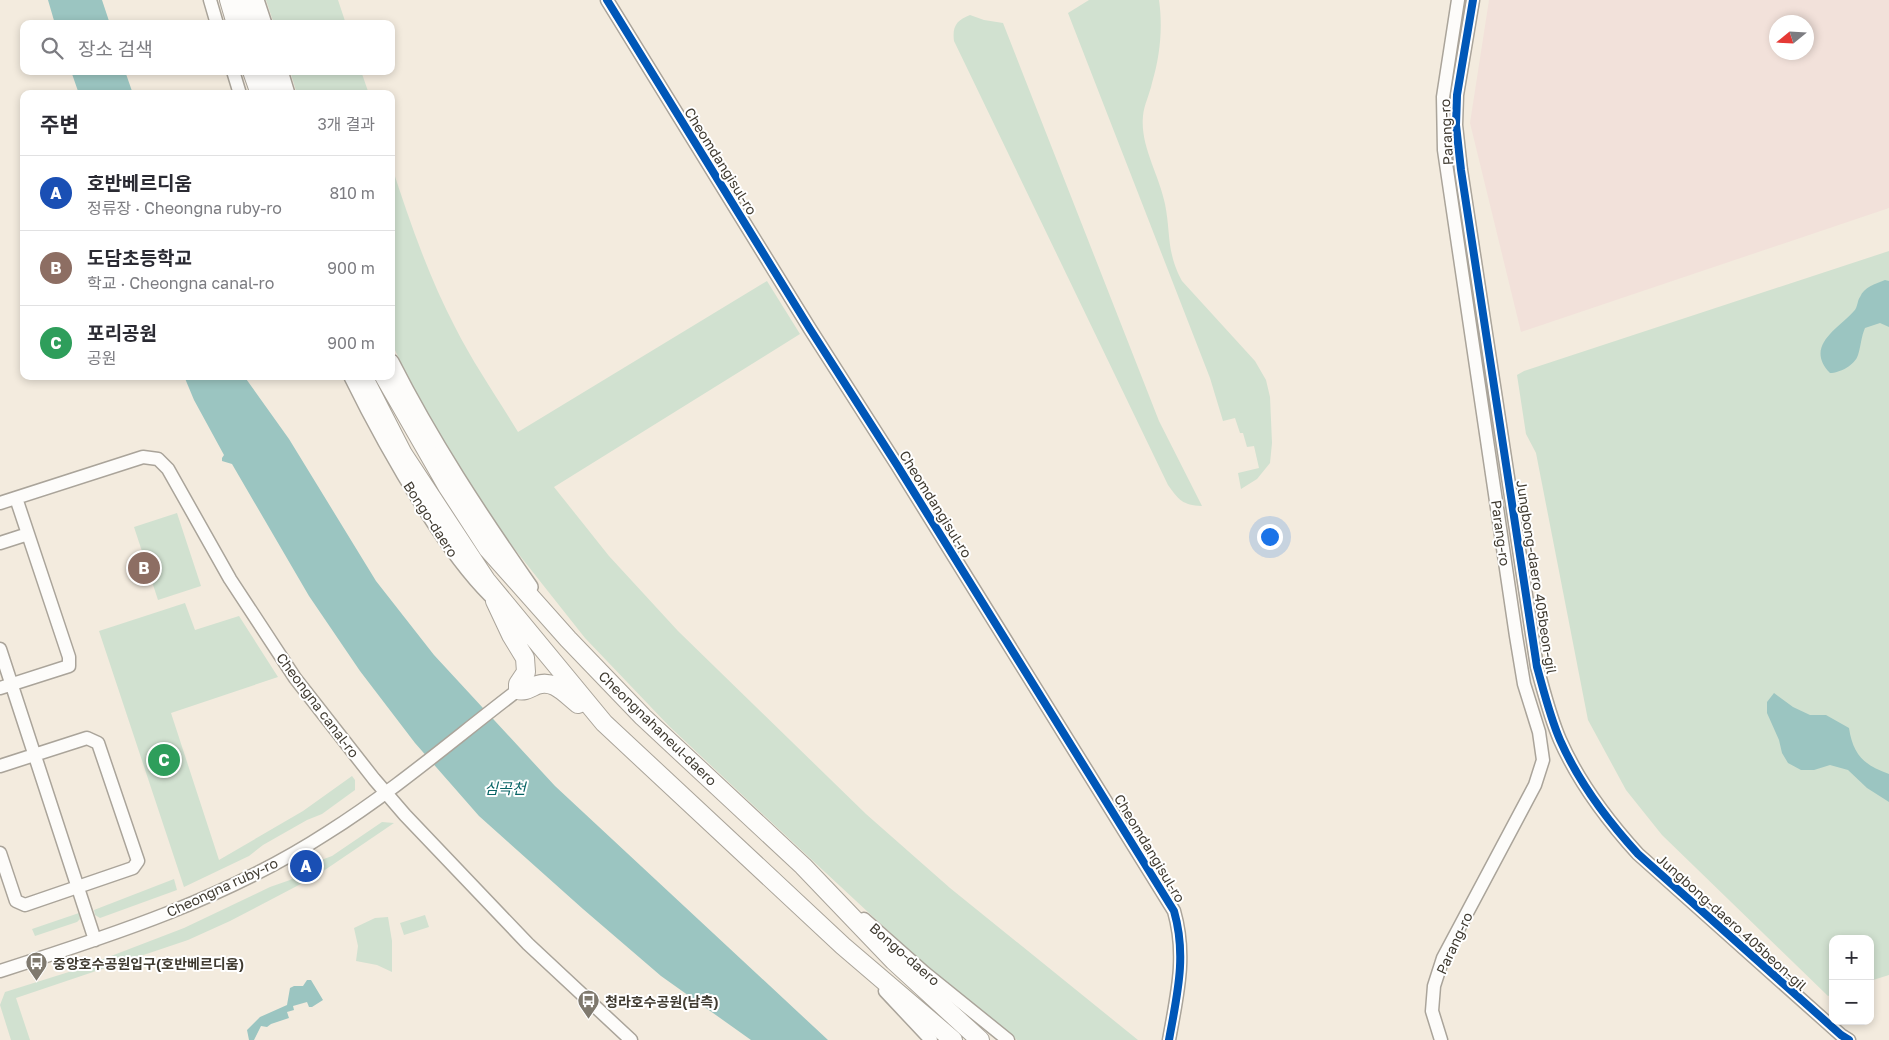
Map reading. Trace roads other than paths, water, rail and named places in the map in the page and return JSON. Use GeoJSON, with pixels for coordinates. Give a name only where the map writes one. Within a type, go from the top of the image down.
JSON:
{"type":"FeatureCollection","features":[{"type":"Feature","properties":{"kind":"highway"},"geometry":{"type":"LineString","coordinates":[[228,0],[235,20]]}},
{"type":"Feature","properties":{"kind":"highway"},"geometry":{"type":"LineString","coordinates":[[242,0],[249,20]]}},
{"type":"Feature","properties":{"kind":"highway"},"geometry":{"type":"LineString","coordinates":[[253,75],[259,90]]}},
{"type":"Feature","properties":{"kind":"highway"},"geometry":{"type":"LineString","coordinates":[[267,75],[273,90]]}},
{"type":"Feature","properties":{"kind":"highway"},"geometry":{"type":"LineString","coordinates":[[365,380],[447,545]]}},
{"type":"Feature","properties":{"kind":"highway","name":"Cheongnahaneul-daero"},"geometry":{"type":"LineString","coordinates":[[386,380],[447,486],[488,549],[568,638],[643,717],[804,866],[894,961],[980,1040]]}},
{"type":"Feature","properties":{"kind":"highway"},"geometry":{"type":"LineString","coordinates":[[390,431],[434,503],[480,572],[604,723]]}},
{"type":"Feature","properties":{"kind":"highway"},"geometry":{"type":"LineString","coordinates":[[496,601],[511,636],[525,658],[526,672],[518,684],[518,690],[523,691],[550,683],[604,723],[843,946],[953,1040]]}},
{"type":"Feature","properties":{"kind":"main road"},"geometry":{"type":"LineString","coordinates":[[256,0],[263,20]]}},
{"type":"Feature","properties":{"kind":"main road"},"geometry":{"type":"LineString","coordinates":[[281,75],[286,90]]}},
{"type":"Feature","properties":{"kind":"main road"},"geometry":{"type":"LineString","coordinates":[[395,370],[406,393],[457,480],[483,520],[568,638]]}},
{"type":"Feature","properties":{"kind":"street"},"geometry":{"type":"LineString","coordinates":[[210,0],[216,20]]}},
{"type":"Feature","properties":{"kind":"street","name":"Cheomdangisul-ro"},"geometry":{"type":"LineString","coordinates":[[606,0],[1174,911],[1180,930],[1182,958],[1169,1040]]}},
{"type":"Feature","properties":{"kind":"street","name":"Parang-ro"},"geometry":{"type":"LineString","coordinates":[[1441,1040],[1432,1011],[1434,986],[1443,958],[1536,785],[1543,760],[1539,732],[1524,684],[1516,636],[1444,150],[1443,97],[1458,0]]}},
{"type":"Feature","properties":{"kind":"street","name":"Jungbong-daero 405beon-gil"},"geometry":{"type":"LineString","coordinates":[[1473,0],[1458,95],[1456,125],[1537,667],[1547,706],[1560,741],[1584,784],[1611,824],[1638,854],[1848,1040]]}},
{"type":"Feature","properties":{"kind":"street"},"geometry":{"type":"LineString","coordinates":[[234,75],[239,90]]}},
{"type":"Feature","properties":{"kind":"street","name":"Bongo-daero"},"geometry":{"type":"LineString","coordinates":[[352,380],[405,479],[447,545],[474,580],[538,643]]}},
{"type":"Feature","properties":{"kind":"street","name":"Cheongna canal-ro"},"geometry":{"type":"LineString","coordinates":[[0,503],[143,457],[158,459],[168,469],[230,579],[295,678],[385,792],[528,944],[631,1040]]}},
{"type":"Feature","properties":{"kind":"street"},"geometry":{"type":"LineString","coordinates":[[6,686],[69,666],[68,657],[16,498]]}},
{"type":"Feature","properties":{"kind":"street"},"geometry":{"type":"LineString","coordinates":[[0,543],[28,534]]}},
{"type":"Feature","properties":{"kind":"street"},"geometry":{"type":"LineString","coordinates":[[0,650],[6,686],[23,720],[35,754],[95,940]]}},
{"type":"Feature","properties":{"kind":"street","name":"Cheongna ruby-ro"},"geometry":{"type":"LineString","coordinates":[[0,971],[95,940],[171,912],[234,885],[327,833],[385,792],[518,690]]}},
{"type":"Feature","properties":{"kind":"street"},"geometry":{"type":"LineString","coordinates":[[0,766],[87,738],[98,743],[138,860],[133,868],[25,905],[16,901],[0,853]]}},
{"type":"Feature","properties":{"kind":"street","name":"Bongo-daero"},"geometry":{"type":"LineString","coordinates":[[804,866],[925,973],[1008,1040]]}},
{"type":"Feature","properties":{"kind":"street"},"geometry":{"type":"LineString","coordinates":[[843,946],[931,1040]]}},
{"type":"Feature","properties":{"kind":"water"},"geometry":{"type":"Polygon","coordinates":[[[48,0],[102,0],[109,20],[54,20],[48,0]]]}},
{"type":"Feature","properties":{"kind":"water"},"geometry":{"type":"Polygon","coordinates":[[[72,75],[126,75],[132,90],[78,90],[72,75]]]}},
{"type":"Feature","properties":{"kind":"water"},"geometry":{"type":"Polygon","coordinates":[[[1885,280],[1889,281],[1889,327],[1880,323],[1865,328],[1858,355],[1854,362],[1842,370],[1830,373],[1823,363],[1821,354],[1822,346],[1826,339],[1855,309],[1864,291],[1870,286],[1885,280]]]}},
{"type":"Feature","properties":{"kind":"water","name":"심곡천"},"geometry":{"type":"Polygon","coordinates":[[[186,380],[247,380],[289,439],[376,581],[434,655],[555,786],[828,1040],[751,1040],[661,976],[479,816],[415,743],[360,671],[309,596],[232,464],[222,461],[224,455],[194,400],[186,380]]]}},
{"type":"Feature","properties":{"kind":"water"},"geometry":{"type":"Polygon","coordinates":[[[1774,693],[1793,707],[1810,715],[1826,715],[1849,728],[1853,745],[1861,758],[1880,771],[1889,774],[1889,802],[1867,788],[1848,770],[1830,765],[1814,770],[1801,770],[1788,763],[1782,753],[1779,740],[1767,713],[1767,702],[1774,693]]]}},
{"type":"Feature","properties":{"kind":"water"},"geometry":{"type":"Polygon","coordinates":[[[307,980],[311,980],[323,1000],[312,1007],[309,1007],[307,1002],[293,1006],[294,1010],[287,1012],[289,1018],[267,1027],[261,1026],[254,1040],[249,1040],[247,1030],[260,1017],[287,1005],[290,988],[303,986],[307,980]]]}},
{"type":"Feature","properties":{"kind":"place","name":"도담초등학교"},"geometry":{"type":"Point","coordinates":[144,568]}},
{"type":"Feature","properties":{"kind":"place","name":"포리공원"},"geometry":{"type":"Point","coordinates":[164,760]}},
{"type":"Feature","properties":{"kind":"place","name":"호반베르디움"},"geometry":{"type":"Point","coordinates":[306,866]}},
{"type":"Feature","properties":{"kind":"place","name":"중앙호수공원입구(호반베르디움)"},"geometry":{"type":"Point","coordinates":[37,982]}},
{"type":"Feature","properties":{"kind":"place","name":"청라호수공원(남측)"},"geometry":{"type":"Point","coordinates":[589,1020]}}]}
